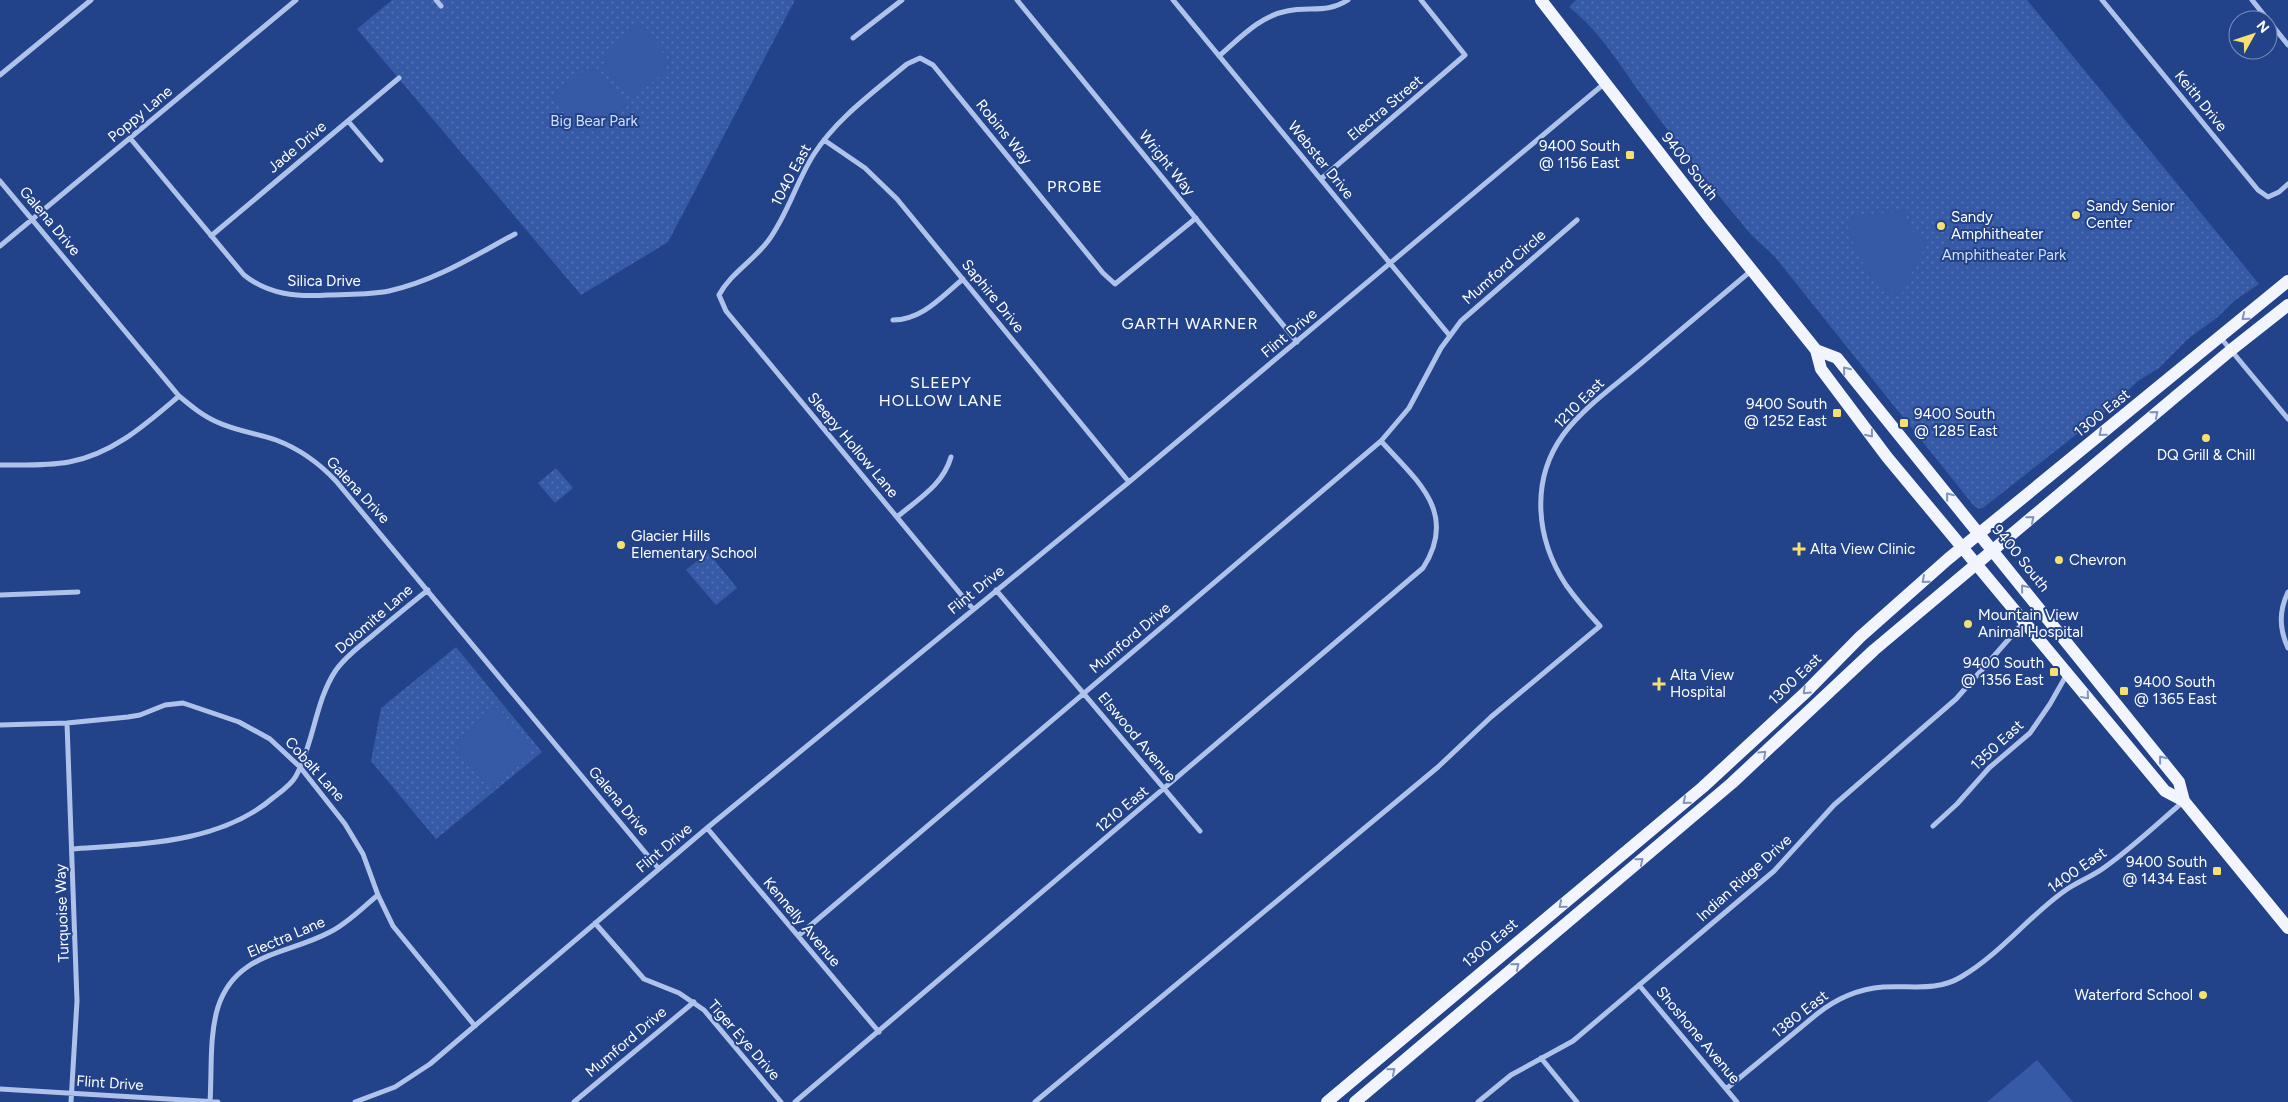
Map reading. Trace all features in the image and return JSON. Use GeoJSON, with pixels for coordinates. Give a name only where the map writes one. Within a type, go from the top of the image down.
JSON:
{"type":"FeatureCollection","features":[{"type":"Feature","properties":{"kind":"main road","name":"9400 South"},"geometry":{"type":"LineString","coordinates":[[1541,0],[1816,350],[1821,369],[1887,457],[2165,791],[2184,801],[2288,928]]}},
{"type":"Feature","properties":{"kind":"main road","name":"1300 East"},"geometry":{"type":"LineString","coordinates":[[1327,1102],[1703,787],[1806,692],[1860,637],[1962,548],[2288,281]]}},
{"type":"Feature","properties":{"kind":"main road"},"geometry":{"type":"LineString","coordinates":[[1355,1102],[1732,783],[1874,650],[2230,350],[2288,305]]}},
{"type":"Feature","properties":{"kind":"main road","name":"9400 South"},"geometry":{"type":"LineString","coordinates":[[1816,350],[1837,358],[2179,782],[2184,801]]}},
{"type":"Feature","properties":{"kind":"street"},"geometry":{"type":"LineString","coordinates":[[0,75],[90,0]]}},
{"type":"Feature","properties":{"kind":"street","name":"Poppy Lane"},"geometry":{"type":"LineString","coordinates":[[0,246],[296,0]]}},
{"type":"Feature","properties":{"kind":"street"},"geometry":{"type":"LineString","coordinates":[[436,0],[441,6]]}},
{"type":"Feature","properties":{"kind":"street"},"geometry":{"type":"LineString","coordinates":[[853,38],[902,0]]}},
{"type":"Feature","properties":{"kind":"street","name":"Wright Way"},"geometry":{"type":"LineString","coordinates":[[1017,0],[1297,342]]}},
{"type":"Feature","properties":{"kind":"street","name":"Webster Drive"},"geometry":{"type":"LineString","coordinates":[[1173,0],[1450,336]]}},
{"type":"Feature","properties":{"kind":"street"},"geometry":{"type":"LineString","coordinates":[[1220,56],[1265,18],[1286,11],[1324,9],[1348,0]]}},
{"type":"Feature","properties":{"kind":"street","name":"Electra Street"},"geometry":{"type":"LineString","coordinates":[[1321,179],[1465,55],[1421,0]]}},
{"type":"Feature","properties":{"kind":"street","name":"Keith Drive"},"geometry":{"type":"LineString","coordinates":[[2102,0],[2258,190],[2268,197],[2288,184]]}},
{"type":"Feature","properties":{"kind":"street"},"geometry":{"type":"LineString","coordinates":[[2252,0],[2260,10]]}},
{"type":"Feature","properties":{"kind":"street"},"geometry":{"type":"LineString","coordinates":[[2278,32],[2288,44]]}},
{"type":"Feature","properties":{"kind":"street","name":"Robins Way"},"geometry":{"type":"LineString","coordinates":[[920,58],[933,64],[1115,284],[1196,218]]}},
{"type":"Feature","properties":{"kind":"street","name":"1040 East"},"geometry":{"type":"LineString","coordinates":[[719,295],[723,288],[754,258],[768,241],[791,202],[807,166],[824,140],[859,105],[908,64],[920,58]]}},
{"type":"Feature","properties":{"kind":"street","name":"Jade Drive"},"geometry":{"type":"LineString","coordinates":[[211,236],[399,78]]}},
{"type":"Feature","properties":{"kind":"street","name":"Flint Drive"},"geometry":{"type":"LineString","coordinates":[[354,1102],[395,1087],[413,1076],[707,828],[1129,482],[1606,83]]}},
{"type":"Feature","properties":{"kind":"street"},"geometry":{"type":"LineString","coordinates":[[348,121],[381,160]]}},
{"type":"Feature","properties":{"kind":"street","name":"Silica Drive"},"geometry":{"type":"LineString","coordinates":[[130,138],[238,269],[254,283],[281,294],[315,296],[388,291],[408,286],[448,270],[515,234]]}},
{"type":"Feature","properties":{"kind":"street","name":"Saphire Drive"},"geometry":{"type":"LineString","coordinates":[[824,140],[882,182],[1129,482]]}},
{"type":"Feature","properties":{"kind":"street","name":"Galena Drive"},"geometry":{"type":"LineString","coordinates":[[0,181],[179,396],[215,422],[234,430],[276,440],[300,451],[320,465],[352,498],[659,869]]}},
{"type":"Feature","properties":{"kind":"street","name":"Mumford Circle"},"geometry":{"type":"LineString","coordinates":[[1450,336],[1476,307],[1577,220]]}},
{"type":"Feature","properties":{"kind":"street","name":"1210 East"},"geometry":{"type":"LineString","coordinates":[[1035,1102],[1438,767],[1492,717],[1600,626],[1564,581],[1542,531],[1541,494],[1543,479],[1551,457],[1563,436],[1590,406],[1752,270]]}},
{"type":"Feature","properties":{"kind":"street"},"geometry":{"type":"LineString","coordinates":[[893,320],[906,320],[919,316],[963,279]]}},
{"type":"Feature","properties":{"kind":"street","name":"Sleepy Hollow Lane"},"geometry":{"type":"LineString","coordinates":[[719,295],[729,315],[973,609]]}},
{"type":"Feature","properties":{"kind":"street","name":"Mumford Drive"},"geometry":{"type":"LineString","coordinates":[[798,936],[1381,441],[1409,408],[1450,336]]}},
{"type":"Feature","properties":{"kind":"street"},"geometry":{"type":"LineString","coordinates":[[2220,337],[2288,419]]}},
{"type":"Feature","properties":{"kind":"street"},"geometry":{"type":"LineString","coordinates":[[0,465],[68,462],[86,458],[122,441],[179,396]]}},
{"type":"Feature","properties":{"kind":"street","name":"1210 East"},"geometry":{"type":"LineString","coordinates":[[795,1102],[1423,568],[1431,555],[1435,542],[1436,517],[1427,493],[1381,441]]}},
{"type":"Feature","properties":{"kind":"street"},"geometry":{"type":"LineString","coordinates":[[897,517],[938,484],[948,471],[951,457]]}},
{"type":"Feature","properties":{"kind":"street","name":"Dolomite Lane"},"geometry":{"type":"LineString","coordinates":[[72,849],[143,844],[169,840],[227,825],[254,814],[265,806],[292,782],[300,767],[325,691],[337,669],[354,651],[428,590]]}},
{"type":"Feature","properties":{"kind":"street","name":"Elswood Avenue"},"geometry":{"type":"LineString","coordinates":[[996,590],[1200,831]]}},
{"type":"Feature","properties":{"kind":"street"},"geometry":{"type":"LineString","coordinates":[[0,595],[78,592]]}},
{"type":"Feature","properties":{"kind":"street"},"geometry":{"type":"LineString","coordinates":[[2288,592],[2280,615],[2281,630],[2288,648]]}},
{"type":"Feature","properties":{"kind":"street","name":"Indian Ridge Drive"},"geometry":{"type":"LineString","coordinates":[[1478,1102],[1511,1076],[1573,1041],[1785,862],[1826,813],[1956,699],[2024,622]]}},
{"type":"Feature","properties":{"kind":"street","name":"1350 East"},"geometry":{"type":"LineString","coordinates":[[1933,826],[1958,804],[1978,778],[2030,733],[2050,704],[2067,674]]}},
{"type":"Feature","properties":{"kind":"street","name":"Cobalt Lane"},"geometry":{"type":"LineString","coordinates":[[0,725],[134,716],[165,705],[183,703],[239,722],[255,730],[286,752],[335,810],[355,838],[392,926],[474,1026]]}},
{"type":"Feature","properties":{"kind":"street","name":"Turquoise Way"},"geometry":{"type":"LineString","coordinates":[[67,722],[77,1001],[71,1102]]}},
{"type":"Feature","properties":{"kind":"street","name":"1400 East"},"geometry":{"type":"LineString","coordinates":[[1960,978],[1978,965],[2062,892],[2105,867],[2184,801]]}},
{"type":"Feature","properties":{"kind":"street","name":"Kennelly Avenue"},"geometry":{"type":"LineString","coordinates":[[707,828],[879,1032]]}},
{"type":"Feature","properties":{"kind":"street","name":"Electra Lane"},"geometry":{"type":"LineString","coordinates":[[210,1102],[214,1023],[221,1000],[232,980],[255,961],[332,931],[378,895]]}},
{"type":"Feature","properties":{"kind":"street","name":"Tiger Eye Drive"},"geometry":{"type":"LineString","coordinates":[[595,923],[644,979],[679,992],[694,1002],[712,1019],[781,1102]]}},
{"type":"Feature","properties":{"kind":"street","name":"1380 East"},"geometry":{"type":"LineString","coordinates":[[1726,1089],[1831,1003],[1847,995],[1885,987],[1934,987],[1960,978]]}},
{"type":"Feature","properties":{"kind":"street","name":"Shoshone Avenue"},"geometry":{"type":"LineString","coordinates":[[1639,985],[1737,1102]]}},
{"type":"Feature","properties":{"kind":"street","name":"Mumford Drive"},"geometry":{"type":"LineString","coordinates":[[574,1102],[694,1002]]}},
{"type":"Feature","properties":{"kind":"street"},"geometry":{"type":"LineString","coordinates":[[1541,1058],[1577,1102]]}},
{"type":"Feature","properties":{"kind":"street","name":"Flint Drive"},"geometry":{"type":"LineString","coordinates":[[0,1089],[218,1102]]}},
{"type":"Feature","properties":{"kind":"green space","name":"Big Bear Park"},"geometry":{"type":"Polygon","coordinates":[[[392,0],[794,0],[794,2],[668,242],[581,295],[357,29],[392,0]]]}},
{"type":"Feature","properties":{"kind":"green space","name":"Amphitheater Park"},"geometry":{"type":"Polygon","coordinates":[[[1576,0],[2027,0],[2259,284],[2234,301],[2218,317],[2189,338],[2159,368],[2138,381],[2110,408],[1983,508],[1979,509],[1974,506],[1775,257],[1750,234],[1683,150],[1602,40],[1569,7],[1576,0]]]}},
{"type":"Feature","properties":{"kind":"green space"},"geometry":{"type":"Polygon","coordinates":[[[639,24],[667,58],[666,71],[632,99],[605,67],[607,50],[639,24]]]}},
{"type":"Feature","properties":{"kind":"green space"},"geometry":{"type":"Polygon","coordinates":[[[585,70],[598,71],[627,105],[595,131],[578,130],[552,98],[585,70]]]}},
{"type":"Feature","properties":{"kind":"green space"},"geometry":{"type":"Polygon","coordinates":[[[1904,211],[1912,231],[1927,243],[1900,297],[1888,291],[1879,281],[1878,283],[1866,268],[1854,247],[1847,220],[1854,216],[1904,211]]]}},
{"type":"Feature","properties":{"kind":"green space"},"geometry":{"type":"Polygon","coordinates":[[[556,468],[573,488],[555,503],[538,483],[556,468]]]}},
{"type":"Feature","properties":{"kind":"green space"},"geometry":{"type":"Polygon","coordinates":[[[708,552],[737,588],[716,605],[686,570],[708,552]]]}},
{"type":"Feature","properties":{"kind":"green space"},"geometry":{"type":"Polygon","coordinates":[[[456,647],[542,752],[436,839],[371,761],[381,708],[456,647]]]}},
{"type":"Feature","properties":{"kind":"green space"},"geometry":{"type":"Polygon","coordinates":[[[498,707],[530,746],[529,757],[491,789],[454,744],[498,707]]]}},
{"type":"Feature","properties":{"kind":"green space"},"geometry":{"type":"Polygon","coordinates":[[[2037,1060],[2073,1102],[1987,1102],[2037,1060]]]}},
{"type":"Feature","properties":{"kind":"place","name":"9400 South @ 1156 East"},"geometry":{"type":"Point","coordinates":[1630,155]}},
{"type":"Feature","properties":{"kind":"place","name":"Sandy Senior Center"},"geometry":{"type":"Point","coordinates":[2076,215]}},
{"type":"Feature","properties":{"kind":"place","name":"Sandy Amphitheater"},"geometry":{"type":"Point","coordinates":[1941,226]}},
{"type":"Feature","properties":{"kind":"place","name":"9400 South @ 1252 East"},"geometry":{"type":"Point","coordinates":[1837,413]}},
{"type":"Feature","properties":{"kind":"place","name":"9400 South @ 1285 East"},"geometry":{"type":"Point","coordinates":[1904,423]}},
{"type":"Feature","properties":{"kind":"place","name":"DQ Grill & Chill"},"geometry":{"type":"Point","coordinates":[2206,438]}},
{"type":"Feature","properties":{"kind":"place","name":"Glacier Hills Elementary School"},"geometry":{"type":"Point","coordinates":[621,545]}},
{"type":"Feature","properties":{"kind":"place","name":"Alta View Clinic"},"geometry":{"type":"Point","coordinates":[1799,549]}},
{"type":"Feature","properties":{"kind":"place","name":"Chevron"},"geometry":{"type":"Point","coordinates":[2059,560]}},
{"type":"Feature","properties":{"kind":"place","name":"Mountain View Animal Hospital"},"geometry":{"type":"Point","coordinates":[1968,624]}},
{"type":"Feature","properties":{"kind":"place","name":"9400 South @ 1356 East"},"geometry":{"type":"Point","coordinates":[2054,672]}},
{"type":"Feature","properties":{"kind":"place","name":"Alta View Hospital"},"geometry":{"type":"Point","coordinates":[1659,684]}},
{"type":"Feature","properties":{"kind":"place","name":"9400 South @ 1365 East"},"geometry":{"type":"Point","coordinates":[2124,691]}},
{"type":"Feature","properties":{"kind":"place","name":"9400 South @ 1434 East"},"geometry":{"type":"Point","coordinates":[2217,871]}},
{"type":"Feature","properties":{"kind":"place","name":"Waterford School"},"geometry":{"type":"Point","coordinates":[2203,995]}},
{"type":"Feature","properties":{"kind":"district","name":"PROBE"},"geometry":{"type":"Point","coordinates":[1075,186]}},
{"type":"Feature","properties":{"kind":"district","name":"GARTH WARNER"},"geometry":{"type":"Point","coordinates":[1190,323]}},
{"type":"Feature","properties":{"kind":"district","name":"SLEEPY HOLLOW LANE"},"geometry":{"type":"Point","coordinates":[941,391]}}]}
